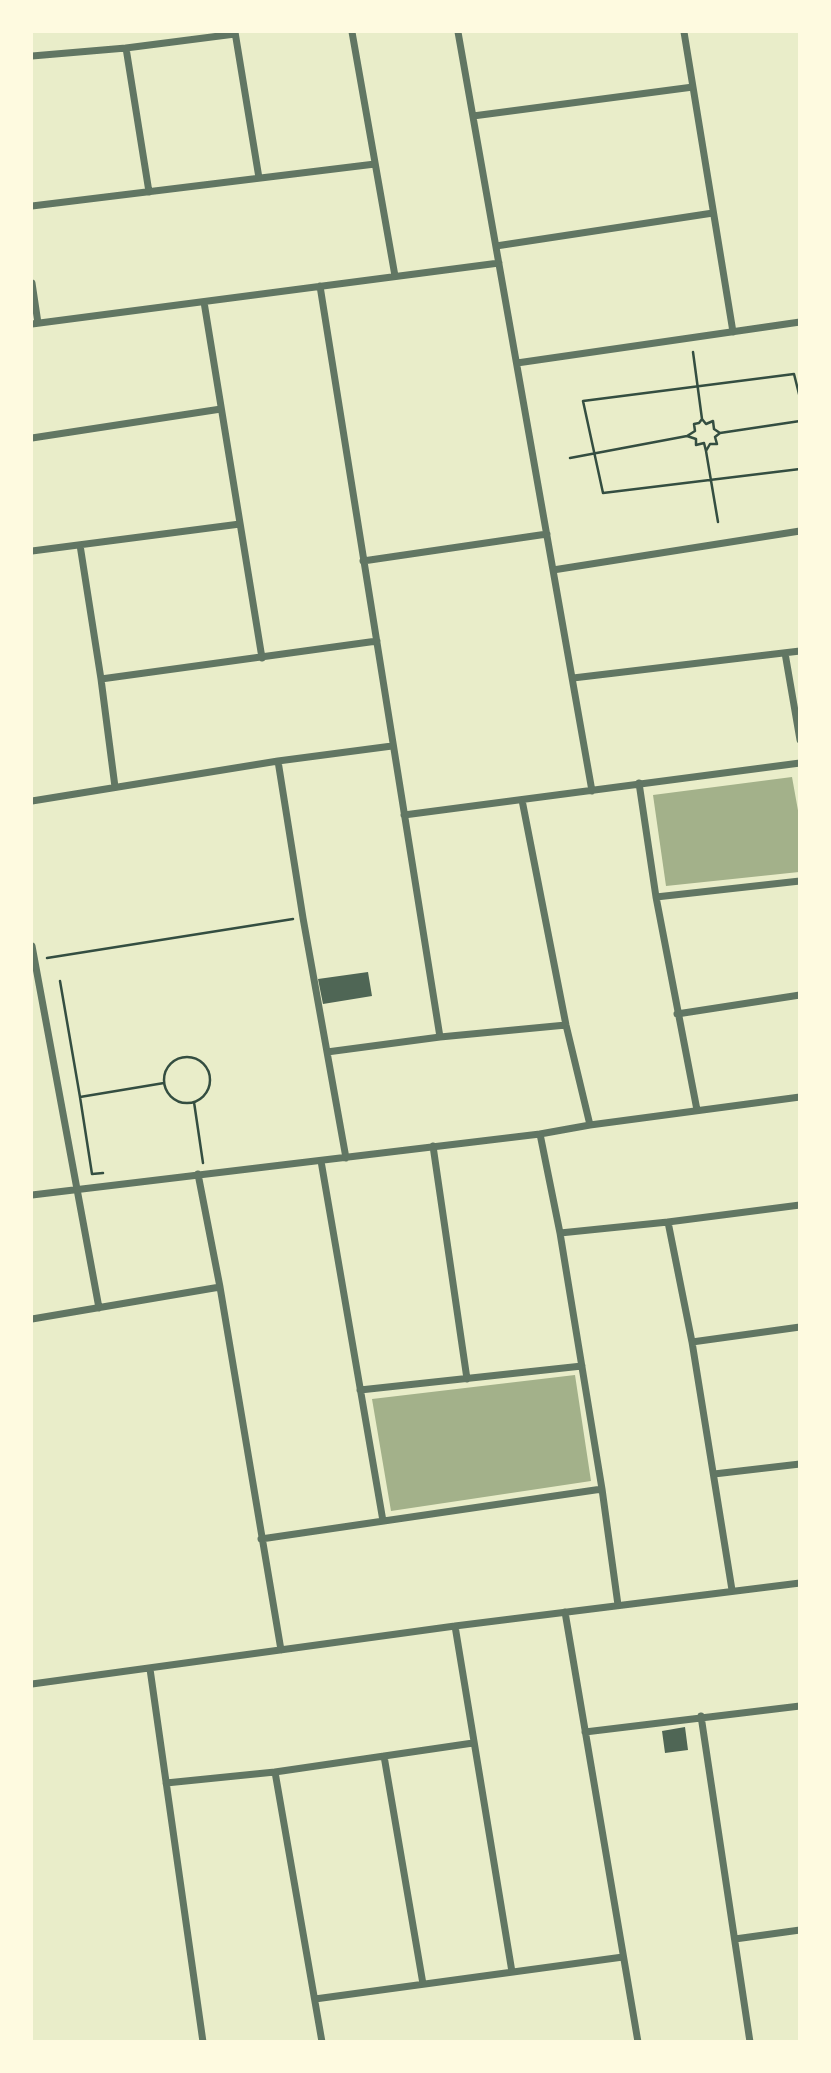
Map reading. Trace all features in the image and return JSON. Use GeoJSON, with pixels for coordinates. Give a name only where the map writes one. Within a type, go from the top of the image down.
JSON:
{"type":"FeatureCollection","features":[{"type":"Feature","properties":{"kind":"street"},"geometry":{"type":"LineString","coordinates":[[352,32],[395,276]]}},
{"type":"Feature","properties":{"kind":"street"},"geometry":{"type":"LineString","coordinates":[[458,32],[593,790]]}},
{"type":"Feature","properties":{"kind":"street"},"geometry":{"type":"LineString","coordinates":[[684,32],[733,332]]}},
{"type":"Feature","properties":{"kind":"street"},"geometry":{"type":"LineString","coordinates":[[32,56],[126,48],[235,33],[259,178]]}},
{"type":"Feature","properties":{"kind":"street"},"geometry":{"type":"LineString","coordinates":[[126,48],[149,191]]}},
{"type":"Feature","properties":{"kind":"street"},"geometry":{"type":"LineString","coordinates":[[473,116],[693,87]]}},
{"type":"Feature","properties":{"kind":"street"},"geometry":{"type":"LineString","coordinates":[[32,206],[375,164]]}},
{"type":"Feature","properties":{"kind":"street"},"geometry":{"type":"LineString","coordinates":[[496,246],[713,213]]}},
{"type":"Feature","properties":{"kind":"street"},"geometry":{"type":"LineString","coordinates":[[32,283],[35,324],[499,263]]}},
{"type":"Feature","properties":{"kind":"street"},"geometry":{"type":"LineString","coordinates":[[320,286],[440,1037]]}},
{"type":"Feature","properties":{"kind":"street"},"geometry":{"type":"LineString","coordinates":[[204,302],[262,658]]}},
{"type":"Feature","properties":{"kind":"street"},"geometry":{"type":"LineString","coordinates":[[517,363],[800,322]]}},
{"type":"Feature","properties":{"kind":"street"},"geometry":{"type":"LineString","coordinates":[[32,438],[221,408]]}},
{"type":"Feature","properties":{"kind":"street"},"geometry":{"type":"LineString","coordinates":[[32,551],[240,524]]}},
{"type":"Feature","properties":{"kind":"street"},"geometry":{"type":"LineString","coordinates":[[554,570],[800,531]]}},
{"type":"Feature","properties":{"kind":"street"},"geometry":{"type":"LineString","coordinates":[[363,561],[547,534]]}},
{"type":"Feature","properties":{"kind":"street"},"geometry":{"type":"LineString","coordinates":[[80,545],[115,787]]}},
{"type":"Feature","properties":{"kind":"street"},"geometry":{"type":"LineString","coordinates":[[101,679],[377,641]]}},
{"type":"Feature","properties":{"kind":"street"},"geometry":{"type":"LineString","coordinates":[[573,678],[800,651]]}},
{"type":"Feature","properties":{"kind":"street"},"geometry":{"type":"LineString","coordinates":[[785,653],[800,740]]}},
{"type":"Feature","properties":{"kind":"street"},"geometry":{"type":"LineString","coordinates":[[32,802],[278,761],[392,746]]}},
{"type":"Feature","properties":{"kind":"street"},"geometry":{"type":"LineString","coordinates":[[278,761],[346,1158]]}},
{"type":"Feature","properties":{"kind":"street"},"geometry":{"type":"LineString","coordinates":[[404,815],[800,763]]}},
{"type":"Feature","properties":{"kind":"street"},"geometry":{"type":"LineString","coordinates":[[639,783],[656,897],[697,1110]]}},
{"type":"Feature","properties":{"kind":"street"},"geometry":{"type":"LineString","coordinates":[[522,800],[566,1025],[590,1125]]}},
{"type":"Feature","properties":{"kind":"street"},"geometry":{"type":"LineString","coordinates":[[656,897],[800,881]]}},
{"type":"Feature","properties":{"kind":"street"},"geometry":{"type":"LineString","coordinates":[[32,946],[99,1308]]}},
{"type":"Feature","properties":{"kind":"street"},"geometry":{"type":"LineString","coordinates":[[677,1014],[800,995]]}},
{"type":"Feature","properties":{"kind":"street"},"geometry":{"type":"LineString","coordinates":[[327,1052],[440,1037],[566,1025]]}},
{"type":"Feature","properties":{"kind":"street"},"geometry":{"type":"LineString","coordinates":[[32,1195],[540,1134],[800,1097]]}},
{"type":"Feature","properties":{"kind":"street"},"geometry":{"type":"LineString","coordinates":[[540,1134],[582,1366],[618,1605]]}},
{"type":"Feature","properties":{"kind":"street"},"geometry":{"type":"LineString","coordinates":[[433,1146],[467,1379]]}},
{"type":"Feature","properties":{"kind":"street"},"geometry":{"type":"LineString","coordinates":[[321,1161],[383,1521]]}},
{"type":"Feature","properties":{"kind":"street"},"geometry":{"type":"LineString","coordinates":[[201,1174],[281,1650]]}},
{"type":"Feature","properties":{"kind":"street"},"geometry":{"type":"LineString","coordinates":[[559,1233],[800,1205]]}},
{"type":"Feature","properties":{"kind":"street"},"geometry":{"type":"LineString","coordinates":[[668,1222],[692,1342],[732,1590]]}},
{"type":"Feature","properties":{"kind":"street"},"geometry":{"type":"LineString","coordinates":[[32,1319],[220,1287]]}},
{"type":"Feature","properties":{"kind":"street"},"geometry":{"type":"LineString","coordinates":[[692,1342],[800,1327]]}},
{"type":"Feature","properties":{"kind":"street"},"geometry":{"type":"LineString","coordinates":[[360,1390],[582,1366]]}},
{"type":"Feature","properties":{"kind":"street"},"geometry":{"type":"LineString","coordinates":[[713,1474],[800,1464]]}},
{"type":"Feature","properties":{"kind":"street"},"geometry":{"type":"LineString","coordinates":[[261,1539],[602,1489]]}},
{"type":"Feature","properties":{"kind":"street"},"geometry":{"type":"LineString","coordinates":[[32,1684],[455,1626],[800,1583]]}},
{"type":"Feature","properties":{"kind":"street"},"geometry":{"type":"LineString","coordinates":[[565,1612],[638,2042]]}},
{"type":"Feature","properties":{"kind":"street"},"geometry":{"type":"LineString","coordinates":[[455,1626],[512,1972]]}},
{"type":"Feature","properties":{"kind":"street"},"geometry":{"type":"LineString","coordinates":[[150,1669],[203,2042]]}},
{"type":"Feature","properties":{"kind":"street"},"geometry":{"type":"LineString","coordinates":[[585,1732],[800,1706]]}},
{"type":"Feature","properties":{"kind":"street"},"geometry":{"type":"LineString","coordinates":[[701,1716],[751,2042]]}},
{"type":"Feature","properties":{"kind":"street"},"geometry":{"type":"LineString","coordinates":[[166,1783],[275,1772],[473,1743]]}},
{"type":"Feature","properties":{"kind":"street"},"geometry":{"type":"LineString","coordinates":[[384,1756],[423,1984]]}},
{"type":"Feature","properties":{"kind":"street"},"geometry":{"type":"LineString","coordinates":[[275,1772],[323,2042]]}},
{"type":"Feature","properties":{"kind":"street"},"geometry":{"type":"LineString","coordinates":[[735,1939],[800,1930]]}},
{"type":"Feature","properties":{"kind":"street"},"geometry":{"type":"LineString","coordinates":[[315,1999],[623,1957]]}},
{"type":"Feature","properties":{"kind":"path"},"geometry":{"type":"LineString","coordinates":[[693,352],[702,419],[706,424],[713,421],[714,429],[720,433]]}},
{"type":"Feature","properties":{"kind":"path"},"geometry":{"type":"LineString","coordinates":[[800,398],[794,374],[583,401],[603,493],[800,468]]}},
{"type":"Feature","properties":{"kind":"path"},"geometry":{"type":"LineString","coordinates":[[570,458],[687,436],[695,431],[694,424],[699,424],[702,419]]}},
{"type":"Feature","properties":{"kind":"path"},"geometry":{"type":"LineString","coordinates":[[706,451],[710,444],[717,444],[715,437],[720,433],[800,421]]}},
{"type":"Feature","properties":{"kind":"path"},"geometry":{"type":"LineString","coordinates":[[687,436],[696,439],[696,446],[704,443],[718,522]]}},
{"type":"Feature","properties":{"kind":"path"},"geometry":{"type":"LineString","coordinates":[[34,961],[303,918]]}},
{"type":"Feature","properties":{"kind":"path"},"geometry":{"type":"LineString","coordinates":[[60,981],[92,1174],[103,1173]]}},
{"type":"Feature","properties":{"kind":"path"},"geometry":{"type":"LineString","coordinates":[[188,1057],[202,1062],[210,1081],[205,1094],[194,1102],[179,1102],[173,1098],[164,1083],[165,1072],[174,1060],[188,1057]]}},
{"type":"Feature","properties":{"kind":"path"},"geometry":{"type":"LineString","coordinates":[[80,1097],[164,1083]]}},
{"type":"Feature","properties":{"kind":"path"},"geometry":{"type":"LineString","coordinates":[[194,1102],[201,1174]]}},
{"type":"Feature","properties":{"kind":"shaded area"},"geometry":{"type":"Polygon","coordinates":[[[792,777],[799,816],[799,872],[666,886],[653,795],[792,777]]]}},
{"type":"Feature","properties":{"kind":"shaded area"},"geometry":{"type":"Polygon","coordinates":[[[575,1375],[591,1481],[391,1511],[372,1399],[575,1375]]]}},
{"type":"Feature","properties":{"kind":"building"},"geometry":{"type":"Polygon","coordinates":[[[368,972],[372,996],[323,1004],[318,979],[368,972]]]}},
{"type":"Feature","properties":{"kind":"building"},"geometry":{"type":"Polygon","coordinates":[[[685,1727],[688,1750],[665,1753],[662,1731],[685,1727]]]}}]}
